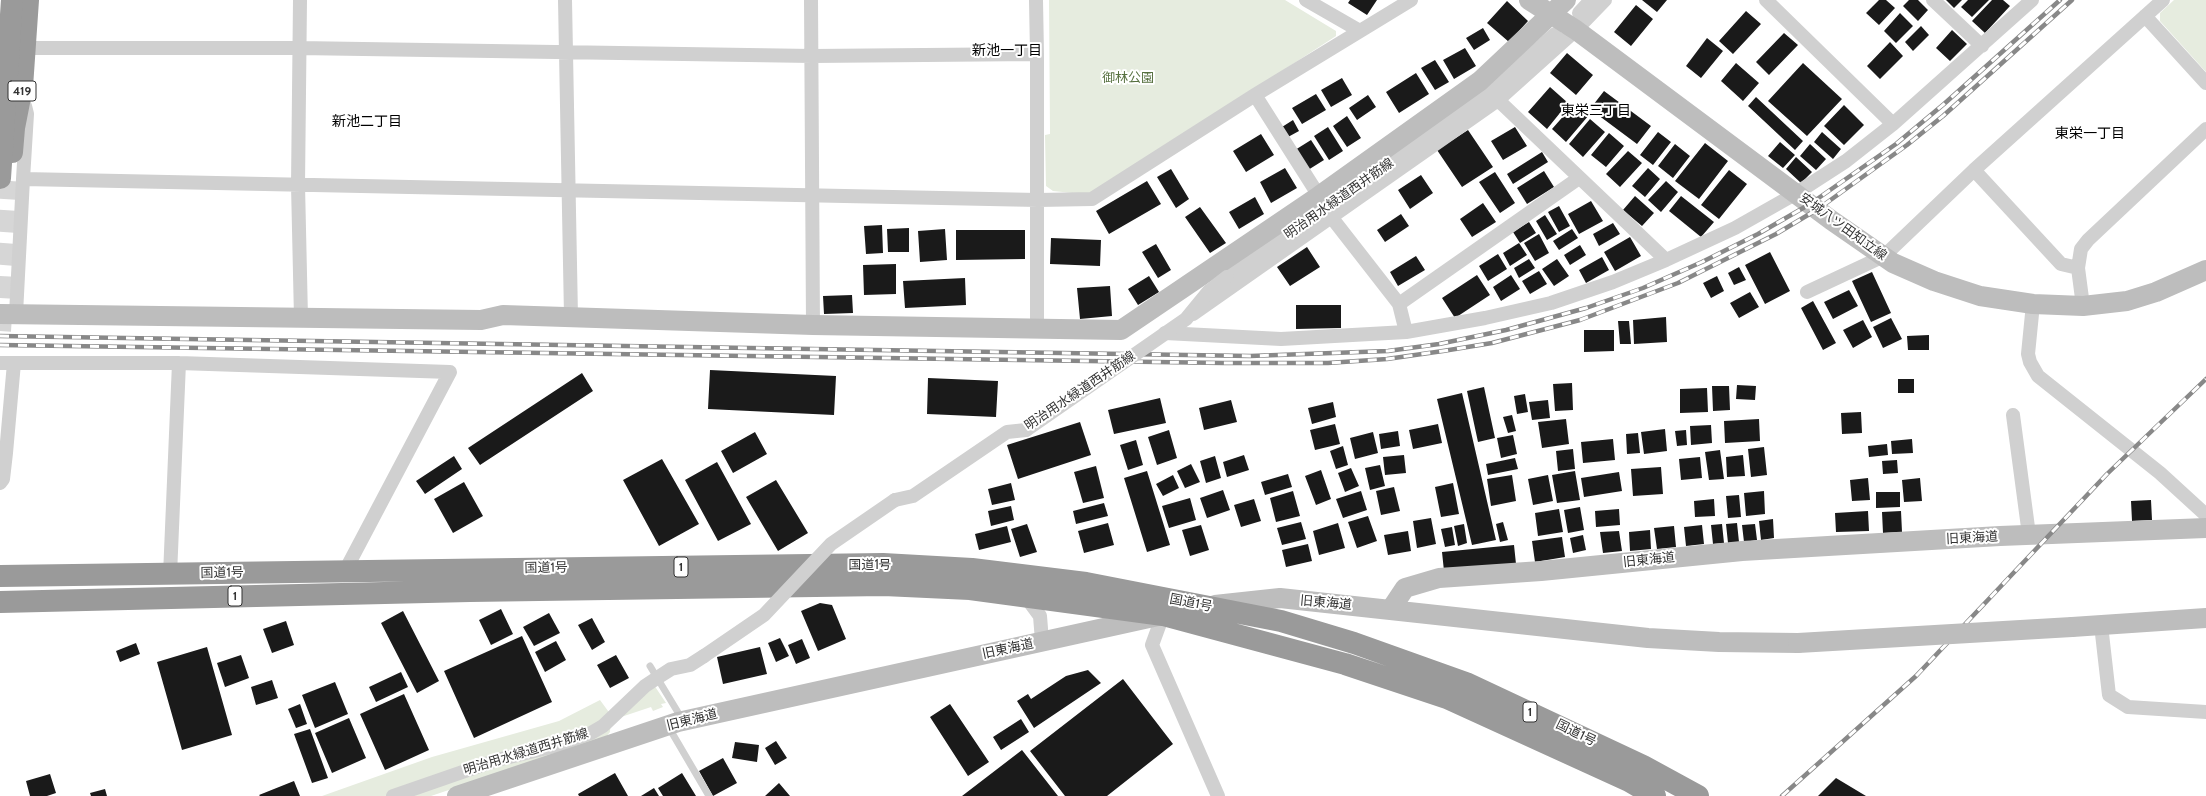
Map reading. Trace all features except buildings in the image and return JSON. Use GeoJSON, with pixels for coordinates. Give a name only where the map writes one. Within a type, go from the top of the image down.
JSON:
{"type":"FeatureCollection","features":[{"type":"Feature","properties":{"kind":"highway","name":"419"},"geometry":{"type":"LineString","coordinates":[[11,180],[12,0]]}},
{"type":"Feature","properties":{"kind":"highway","name":"419"},"geometry":{"type":"LineString","coordinates":[[11,180],[14,128],[22,87],[26,48],[28,0]]}},
{"type":"Feature","properties":{"kind":"highway"},"geometry":{"type":"LineString","coordinates":[[0,47],[26,48]]}},
{"type":"Feature","properties":{"kind":"highway","name":"国道1号"},"geometry":{"type":"LineString","coordinates":[[0,576],[883,564],[972,568],[1086,583],[1208,606],[1281,621],[1354,643],[1473,686],[1636,763],[1698,796]]}},
{"type":"Feature","properties":{"kind":"highway","name":"国道1号"},"geometry":{"type":"LineString","coordinates":[[0,602],[470,591],[884,585],[970,589],[1163,615],[1345,664],[1447,698],[1593,764],[1655,796]]}},
{"type":"Feature","properties":{"kind":"street"},"geometry":{"type":"LineString","coordinates":[[300,0],[298,186],[301,318]]}},
{"type":"Feature","properties":{"kind":"street"},"geometry":{"type":"LineString","coordinates":[[565,0],[572,316]]}},
{"type":"Feature","properties":{"kind":"street"},"geometry":{"type":"LineString","coordinates":[[811,0],[814,325]]}},
{"type":"Feature","properties":{"kind":"street"},"geometry":{"type":"LineString","coordinates":[[1036,0],[1038,200],[1037,328]]}},
{"type":"Feature","properties":{"kind":"street"},"geometry":{"type":"LineString","coordinates":[[1306,0],[1360,31]]}},
{"type":"Feature","properties":{"kind":"street"},"geometry":{"type":"LineString","coordinates":[[1411,0],[1255,94],[1092,199],[1038,200],[11,180],[8,314],[481,320],[503,315],[572,316],[814,325],[1121,330],[1319,196],[1480,81],[1552,15],[1574,14],[1605,0]]}},
{"type":"Feature","properties":{"kind":"street","name":"安城八ツ田知立線"},"geometry":{"type":"LineString","coordinates":[[1529,0],[1552,15],[1574,14],[1795,194],[1892,263],[1934,281],[1980,296],[2033,304],[2083,306],[2127,301],[2156,292],[2206,270]]}},
{"type":"Feature","properties":{"kind":"street"},"geometry":{"type":"LineString","coordinates":[[1591,0],[1574,14],[1498,100],[1332,218],[1165,333],[1281,339],[1406,332],[1485,318],[1551,303],[1666,260],[1735,228],[1795,194],[1846,161],[1893,124],[2032,0]]}},
{"type":"Feature","properties":{"kind":"street"},"geometry":{"type":"LineString","coordinates":[[1766,0],[1893,124]]}},
{"type":"Feature","properties":{"kind":"street"},"geometry":{"type":"LineString","coordinates":[[1933,0],[1982,46]]}},
{"type":"Feature","properties":{"kind":"street"},"geometry":{"type":"LineString","coordinates":[[1807,292],[1884,256],[1974,170],[2163,0]]}},
{"type":"Feature","properties":{"kind":"street"},"geometry":{"type":"LineString","coordinates":[[2145,16],[2206,83]]}},
{"type":"Feature","properties":{"kind":"street","name":"明治用水緑道西井筋線"},"geometry":{"type":"LineString","coordinates":[[393,796],[497,760],[555,746],[591,733],[603,726],[646,686],[654,672],[690,665],[704,656],[764,615],[831,544],[895,500],[913,496],[1007,432],[1026,430],[1186,319],[1209,290],[1482,98],[1555,34]]}},
{"type":"Feature","properties":{"kind":"street"},"geometry":{"type":"LineString","coordinates":[[26,48],[299,48],[812,56],[1037,54]]}},
{"type":"Feature","properties":{"kind":"street"},"geometry":{"type":"LineString","coordinates":[[1255,94],[1319,196]]}},
{"type":"Feature","properties":{"kind":"street"},"geometry":{"type":"LineString","coordinates":[[1498,100],[1666,260]]}},
{"type":"Feature","properties":{"kind":"street"},"geometry":{"type":"LineString","coordinates":[[2083,306],[2078,268],[2081,249],[2088,240],[2206,128]]}},
{"type":"Feature","properties":{"kind":"street"},"geometry":{"type":"LineString","coordinates":[[1974,170],[2062,264],[2078,268]]}},
{"type":"Feature","properties":{"kind":"street"},"geometry":{"type":"LineString","coordinates":[[1399,304],[1579,178]]}},
{"type":"Feature","properties":{"kind":"street"},"geometry":{"type":"LineString","coordinates":[[1332,218],[1399,304],[1406,332]]}},
{"type":"Feature","properties":{"kind":"street"},"geometry":{"type":"LineString","coordinates":[[2033,304],[2028,354],[2030,362],[2038,376],[2155,468],[2206,515]]}},
{"type":"Feature","properties":{"kind":"street"},"geometry":{"type":"LineString","coordinates":[[0,483],[3,480],[6,453],[7,363],[179,363],[450,372],[345,571]]}},
{"type":"Feature","properties":{"kind":"street"},"geometry":{"type":"LineString","coordinates":[[170,574],[179,363]]}},
{"type":"Feature","properties":{"kind":"street"},"geometry":{"type":"LineString","coordinates":[[2013,415],[2029,535]]}},
{"type":"Feature","properties":{"kind":"street","name":"旧東海道"},"geometry":{"type":"LineString","coordinates":[[457,796],[675,724],[1042,641],[1208,606],[1280,598],[1391,609],[1404,588],[1439,578],[1541,571],[1742,550],[2029,535],[2206,528]]}},
{"type":"Feature","properties":{"kind":"street"},"geometry":{"type":"LineString","coordinates":[[1026,597],[1040,616],[1042,641]]}},
{"type":"Feature","properties":{"kind":"street"},"geometry":{"type":"LineString","coordinates":[[1391,609],[1648,638],[1719,642],[1798,643],[2206,618]]}},
{"type":"Feature","properties":{"kind":"street"},"geometry":{"type":"LineString","coordinates":[[1163,615],[1152,645],[1218,796]]}},
{"type":"Feature","properties":{"kind":"street"},"geometry":{"type":"LineString","coordinates":[[2101,625],[2109,696],[2128,708],[2206,712]]}},
{"type":"Feature","properties":{"kind":"lane"},"geometry":{"type":"LineString","coordinates":[[654,672],[675,724],[709,796]]}},
{"type":"Feature","properties":{"kind":"green space","name":"御林公園"},"geometry":{"type":"Polygon","coordinates":[[[1049,0],[1285,0],[1336,31],[1336,36],[1091,195],[1053,191],[1046,186],[1045,135],[1050,134],[1049,0]]]}},
{"type":"Feature","properties":{"kind":"green space"},"geometry":{"type":"Polygon","coordinates":[[[2174,0],[2206,0],[2206,72],[2160,21],[2160,13],[2174,0]]]}},
{"type":"Feature","properties":{"kind":"green space"},"geometry":{"type":"Polygon","coordinates":[[[654,685],[666,703],[661,704],[663,707],[653,711],[651,707],[621,717],[654,685]]]}},
{"type":"Feature","properties":{"kind":"green space"},"geometry":{"type":"Polygon","coordinates":[[[600,700],[611,715],[610,732],[606,737],[431,796],[322,796],[432,757],[559,721],[600,700]]]}},
{"type":"Feature","properties":{"kind":"tunnel"},"geometry":{"type":"LineString","coordinates":[[0,331],[10,181]]}},
{"type":"Feature","properties":{"kind":"railway"},"geometry":{"type":"LineString","coordinates":[[0,336],[1250,356],[1388,351],[1439,344],[1506,330],[1586,308],[1643,288],[1702,262],[1758,234],[1810,204],[1896,144],[1944,104],[2060,0]]}},
{"type":"Feature","properties":{"kind":"railway"},"geometry":{"type":"LineString","coordinates":[[0,345],[1224,363],[1328,363],[1387,359],[1492,343],[1580,320],[1678,283],[1776,234],[1818,209],[1907,145],[1943,116],[2072,0]]}},
{"type":"Feature","properties":{"kind":"railway"},"geometry":{"type":"LineString","coordinates":[[1782,796],[1916,676],[2107,474],[2206,379]]}},
{"type":"Feature","properties":{"kind":"district","name":"新池一丁目"},"geometry":{"type":"Point","coordinates":[1007,51]}},
{"type":"Feature","properties":{"kind":"district","name":"東栄三丁目"},"geometry":{"type":"Point","coordinates":[1596,111]}},
{"type":"Feature","properties":{"kind":"district","name":"新池二丁目"},"geometry":{"type":"Point","coordinates":[367,122]}},
{"type":"Feature","properties":{"kind":"district","name":"東栄一丁目"},"geometry":{"type":"Point","coordinates":[2090,134]}}]}
